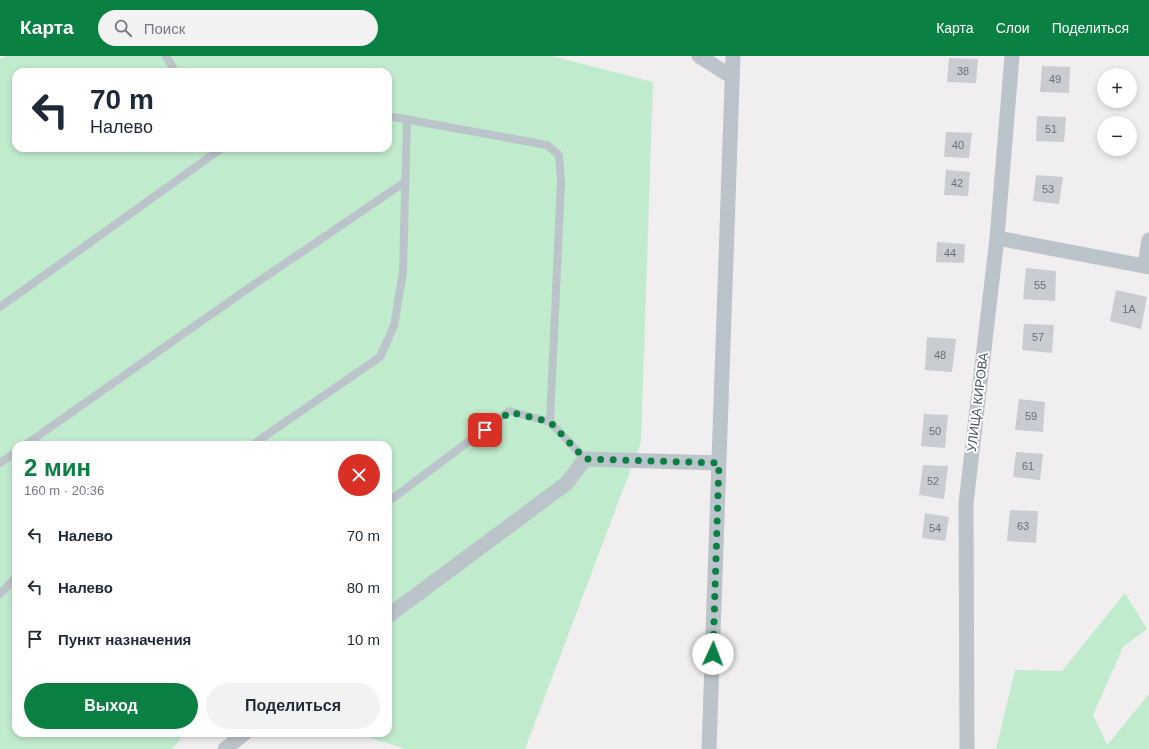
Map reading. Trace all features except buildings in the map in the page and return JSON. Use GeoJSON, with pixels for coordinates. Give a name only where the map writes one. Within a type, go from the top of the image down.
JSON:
{"type":"FeatureCollection","features":[{"type":"Feature","properties":{"kind":"street"},"geometry":{"type":"LineString","coordinates":[[699,56],[732,77]]}},
{"type":"Feature","properties":{"kind":"street"},"geometry":{"type":"LineString","coordinates":[[709,749],[733,56]]}},
{"type":"Feature","properties":{"kind":"street","name":"УЛИЦА КИРОВА"},"geometry":{"type":"LineString","coordinates":[[967,749],[966,503],[997,238],[1012,56]]}},
{"type":"Feature","properties":{"kind":"street"},"geometry":{"type":"LineString","coordinates":[[997,238],[1147,266],[1149,240]]}},
{"type":"Feature","properties":{"kind":"street"},"geometry":{"type":"LineString","coordinates":[[392,613],[567,483],[585,459],[719,463]]}},
{"type":"Feature","properties":{"kind":"street"},"geometry":{"type":"LineString","coordinates":[[225,749],[240,737]]}},
{"type":"Feature","properties":{"kind":"lane"},"geometry":{"type":"LineString","coordinates":[[166,56],[173,68]]}},
{"type":"Feature","properties":{"kind":"lane"},"geometry":{"type":"LineString","coordinates":[[392,117],[547,145],[559,155],[561,182],[550,422]]}},
{"type":"Feature","properties":{"kind":"lane"},"geometry":{"type":"LineString","coordinates":[[258,441],[380,357],[394,326],[403,272],[407,119]]}},
{"type":"Feature","properties":{"kind":"lane"},"geometry":{"type":"LineString","coordinates":[[0,307],[216,152]]}},
{"type":"Feature","properties":{"kind":"lane"},"geometry":{"type":"LineString","coordinates":[[31,441],[243,292],[405,182]]}},
{"type":"Feature","properties":{"kind":"lane"},"geometry":{"type":"LineString","coordinates":[[392,499],[510,412],[550,422],[585,459]]}},
{"type":"Feature","properties":{"kind":"lane"},"geometry":{"type":"LineString","coordinates":[[0,463],[12,455]]}},
{"type":"Feature","properties":{"kind":"lane"},"geometry":{"type":"LineString","coordinates":[[0,594],[12,581]]}},
{"type":"Feature","properties":{"kind":"green space"},"geometry":{"type":"Polygon","coordinates":[[[7,56],[552,56],[653,82],[641,442],[525,749],[406,749],[367,737],[392,737],[392,441],[12,441],[12,737],[182,737],[172,749],[0,749],[0,59],[7,56]]]}},
{"type":"Feature","properties":{"kind":"green space"},"geometry":{"type":"Polygon","coordinates":[[[1125,593],[1147,629],[1123,647],[1093,715],[1107,745],[1149,694],[1149,749],[996,749],[1015,670],[1062,671],[1125,593]]]}},
{"type":"Feature","properties":{"kind":"route"},"geometry":{"type":"LineString","coordinates":[[485,430],[510,412],[550,422],[585,459],[719,463],[713,654]]}}]}
